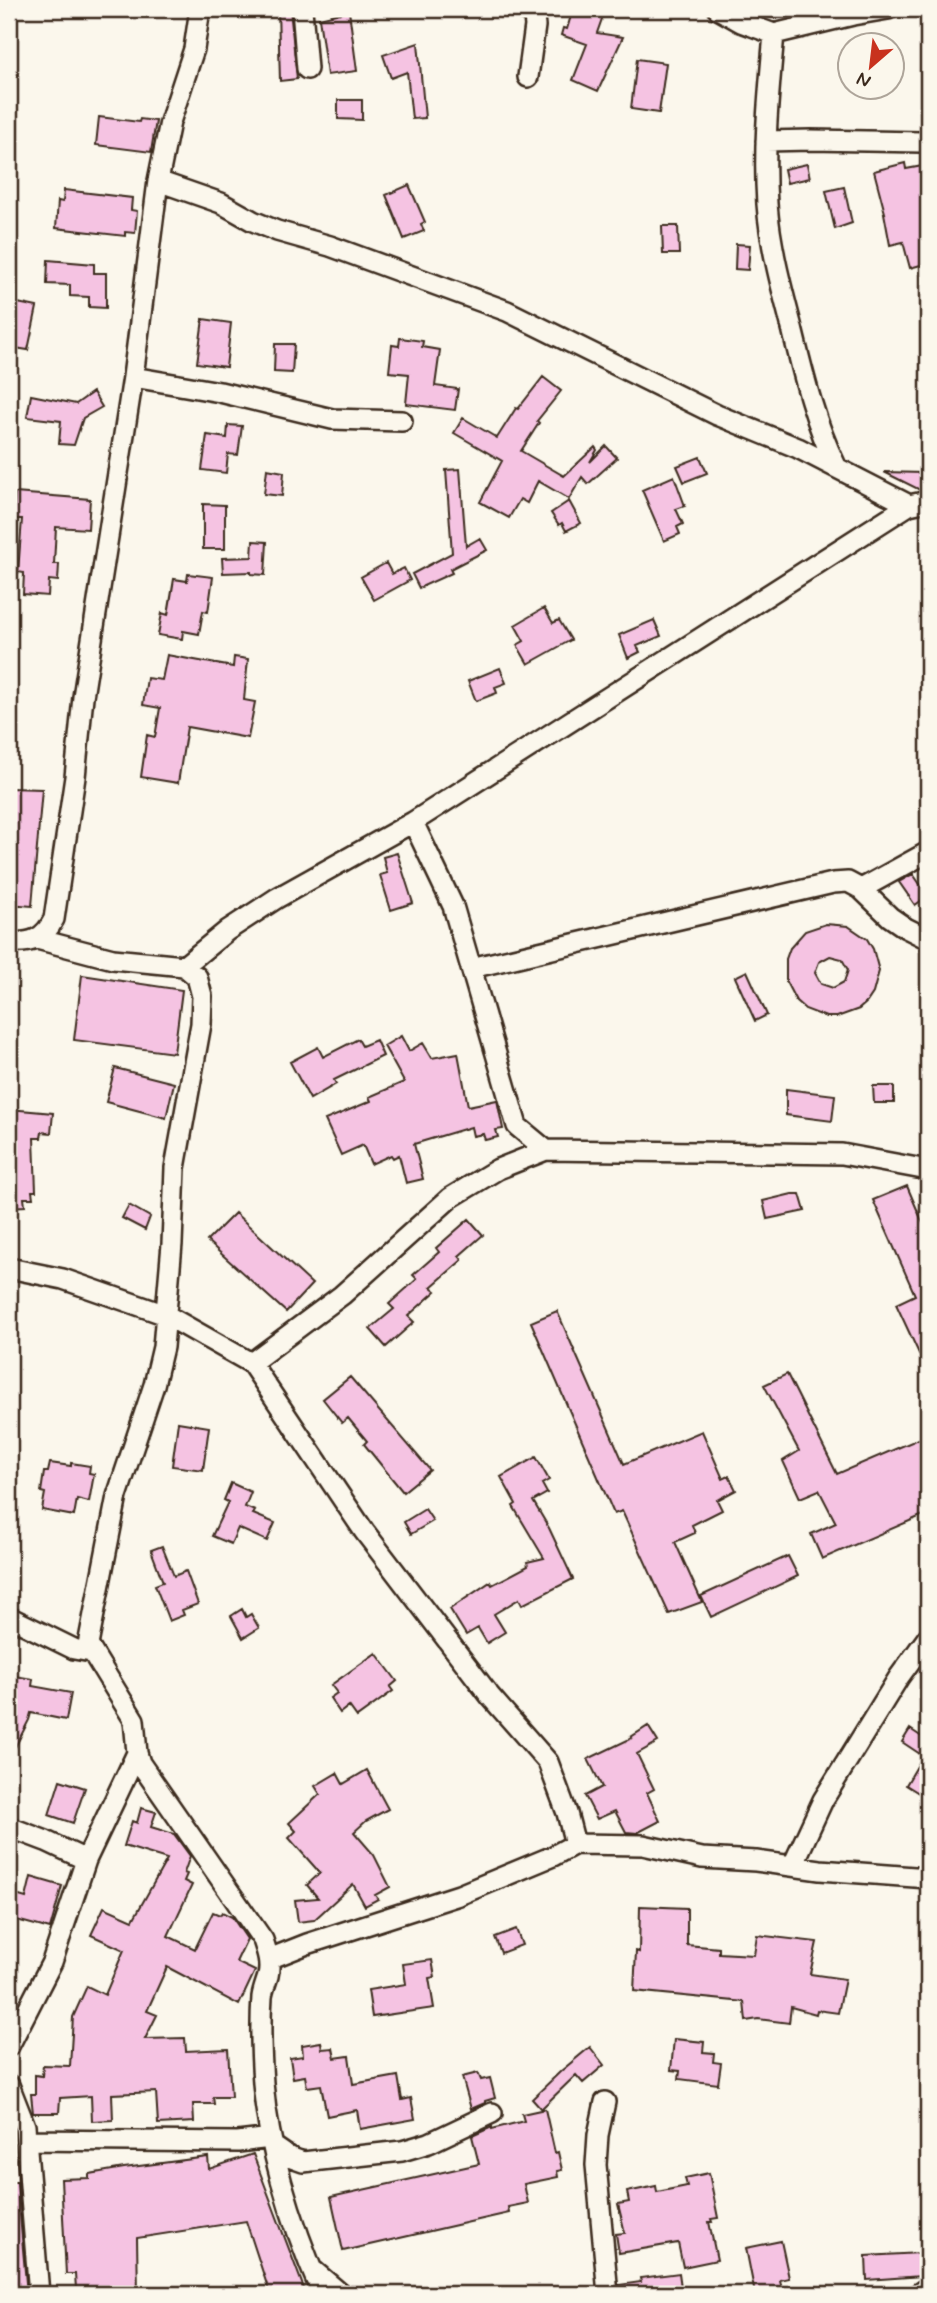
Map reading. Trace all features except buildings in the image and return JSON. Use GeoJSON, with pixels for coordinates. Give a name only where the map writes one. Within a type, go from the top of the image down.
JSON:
{"type":"FeatureCollection","features":[{"type":"Feature","properties":{"kind":"street"},"geometry":{"type":"LineString","coordinates":[[302,9],[307,69]]}},
{"type":"Feature","properties":{"kind":"street"},"geometry":{"type":"LineString","coordinates":[[525,9],[534,18],[535,26],[528,77]]}},
{"type":"Feature","properties":{"kind":"street"},"geometry":{"type":"LineString","coordinates":[[718,9],[741,22],[774,34],[888,9]]}},
{"type":"Feature","properties":{"kind":"street"},"geometry":{"type":"LineString","coordinates":[[37,940],[47,932],[54,919],[75,777],[83,697],[133,377],[158,181],[170,122],[194,49],[195,10]]}},
{"type":"Feature","properties":{"kind":"street"},"geometry":{"type":"LineString","coordinates":[[774,34],[766,141],[767,206],[783,292],[810,402],[822,438],[836,466]]}},
{"type":"Feature","properties":{"kind":"street"},"geometry":{"type":"LineString","coordinates":[[766,141],[922,142]]}},
{"type":"Feature","properties":{"kind":"street"},"geometry":{"type":"LineString","coordinates":[[158,181],[221,203],[277,231],[330,246],[507,311],[718,415],[919,503]]}},
{"type":"Feature","properties":{"kind":"street"},"geometry":{"type":"LineString","coordinates":[[133,377],[220,392],[332,419],[402,421]]}},
{"type":"Feature","properties":{"kind":"street"},"geometry":{"type":"LineString","coordinates":[[184,965],[228,930],[277,898],[412,822],[919,503]]}},
{"type":"Feature","properties":{"kind":"street"},"geometry":{"type":"LineString","coordinates":[[412,822],[453,906],[517,1126],[546,1150]]}},
{"type":"Feature","properties":{"kind":"street"},"geometry":{"type":"LineString","coordinates":[[861,889],[928,852]]}},
{"type":"Feature","properties":{"kind":"street"},"geometry":{"type":"LineString","coordinates":[[471,968],[833,883],[848,882],[861,889],[890,917],[928,939]]}},
{"type":"Feature","properties":{"kind":"street"},"geometry":{"type":"LineString","coordinates":[[9,942],[37,940],[113,959],[184,965],[197,977],[202,996],[201,1024],[175,1168],[163,1347],[154,1385],[114,1508],[88,1639],[91,1652],[116,1687],[134,1720],[140,1763],[263,1940],[269,1959],[262,1995],[263,2084],[272,2142],[284,2194],[322,2294]]}},
{"type":"Feature","properties":{"kind":"street"},"geometry":{"type":"LineString","coordinates":[[508,1165],[520,1129]]}},
{"type":"Feature","properties":{"kind":"street"},"geometry":{"type":"LineString","coordinates":[[251,1363],[342,1295],[450,1198],[486,1175],[546,1150],[842,1154],[928,1170]]}},
{"type":"Feature","properties":{"kind":"street"},"geometry":{"type":"LineString","coordinates":[[9,1268],[63,1279],[166,1315],[251,1363],[364,1531],[490,1696],[548,1762],[575,1844]]}},
{"type":"Feature","properties":{"kind":"street"},"geometry":{"type":"LineString","coordinates":[[9,1617],[63,1644],[91,1652]]}},
{"type":"Feature","properties":{"kind":"street"},"geometry":{"type":"LineString","coordinates":[[793,1865],[823,1800],[928,1637]]}},
{"type":"Feature","properties":{"kind":"street"},"geometry":{"type":"LineString","coordinates":[[9,2046],[52,1962],[86,1860],[137,1753]]}},
{"type":"Feature","properties":{"kind":"street"},"geometry":{"type":"LineString","coordinates":[[9,1827],[86,1860]]}},
{"type":"Feature","properties":{"kind":"street"},"geometry":{"type":"LineString","coordinates":[[269,1959],[307,1944],[460,1895],[575,1844],[643,1845],[702,1858],[928,1878]]}},
{"type":"Feature","properties":{"kind":"street"},"geometry":{"type":"LineString","coordinates":[[9,2085],[22,2112],[27,2140],[39,2294]]}},
{"type":"Feature","properties":{"kind":"street"},"geometry":{"type":"LineString","coordinates":[[605,2102],[598,2135],[596,2165],[608,2294]]}},
{"type":"Feature","properties":{"kind":"street"},"geometry":{"type":"LineString","coordinates":[[27,2140],[272,2142],[289,2157],[303,2161],[402,2151],[429,2143],[492,2113]]}},
{"type":"Feature","properties":{"kind":"street"},"geometry":{"type":"LineString","coordinates":[[311,2268],[341,2294]]}},
{"type":"Feature","properties":{"kind":"street"},"geometry":{"type":"LineString","coordinates":[[918,2294],[928,2287]]}}]}
